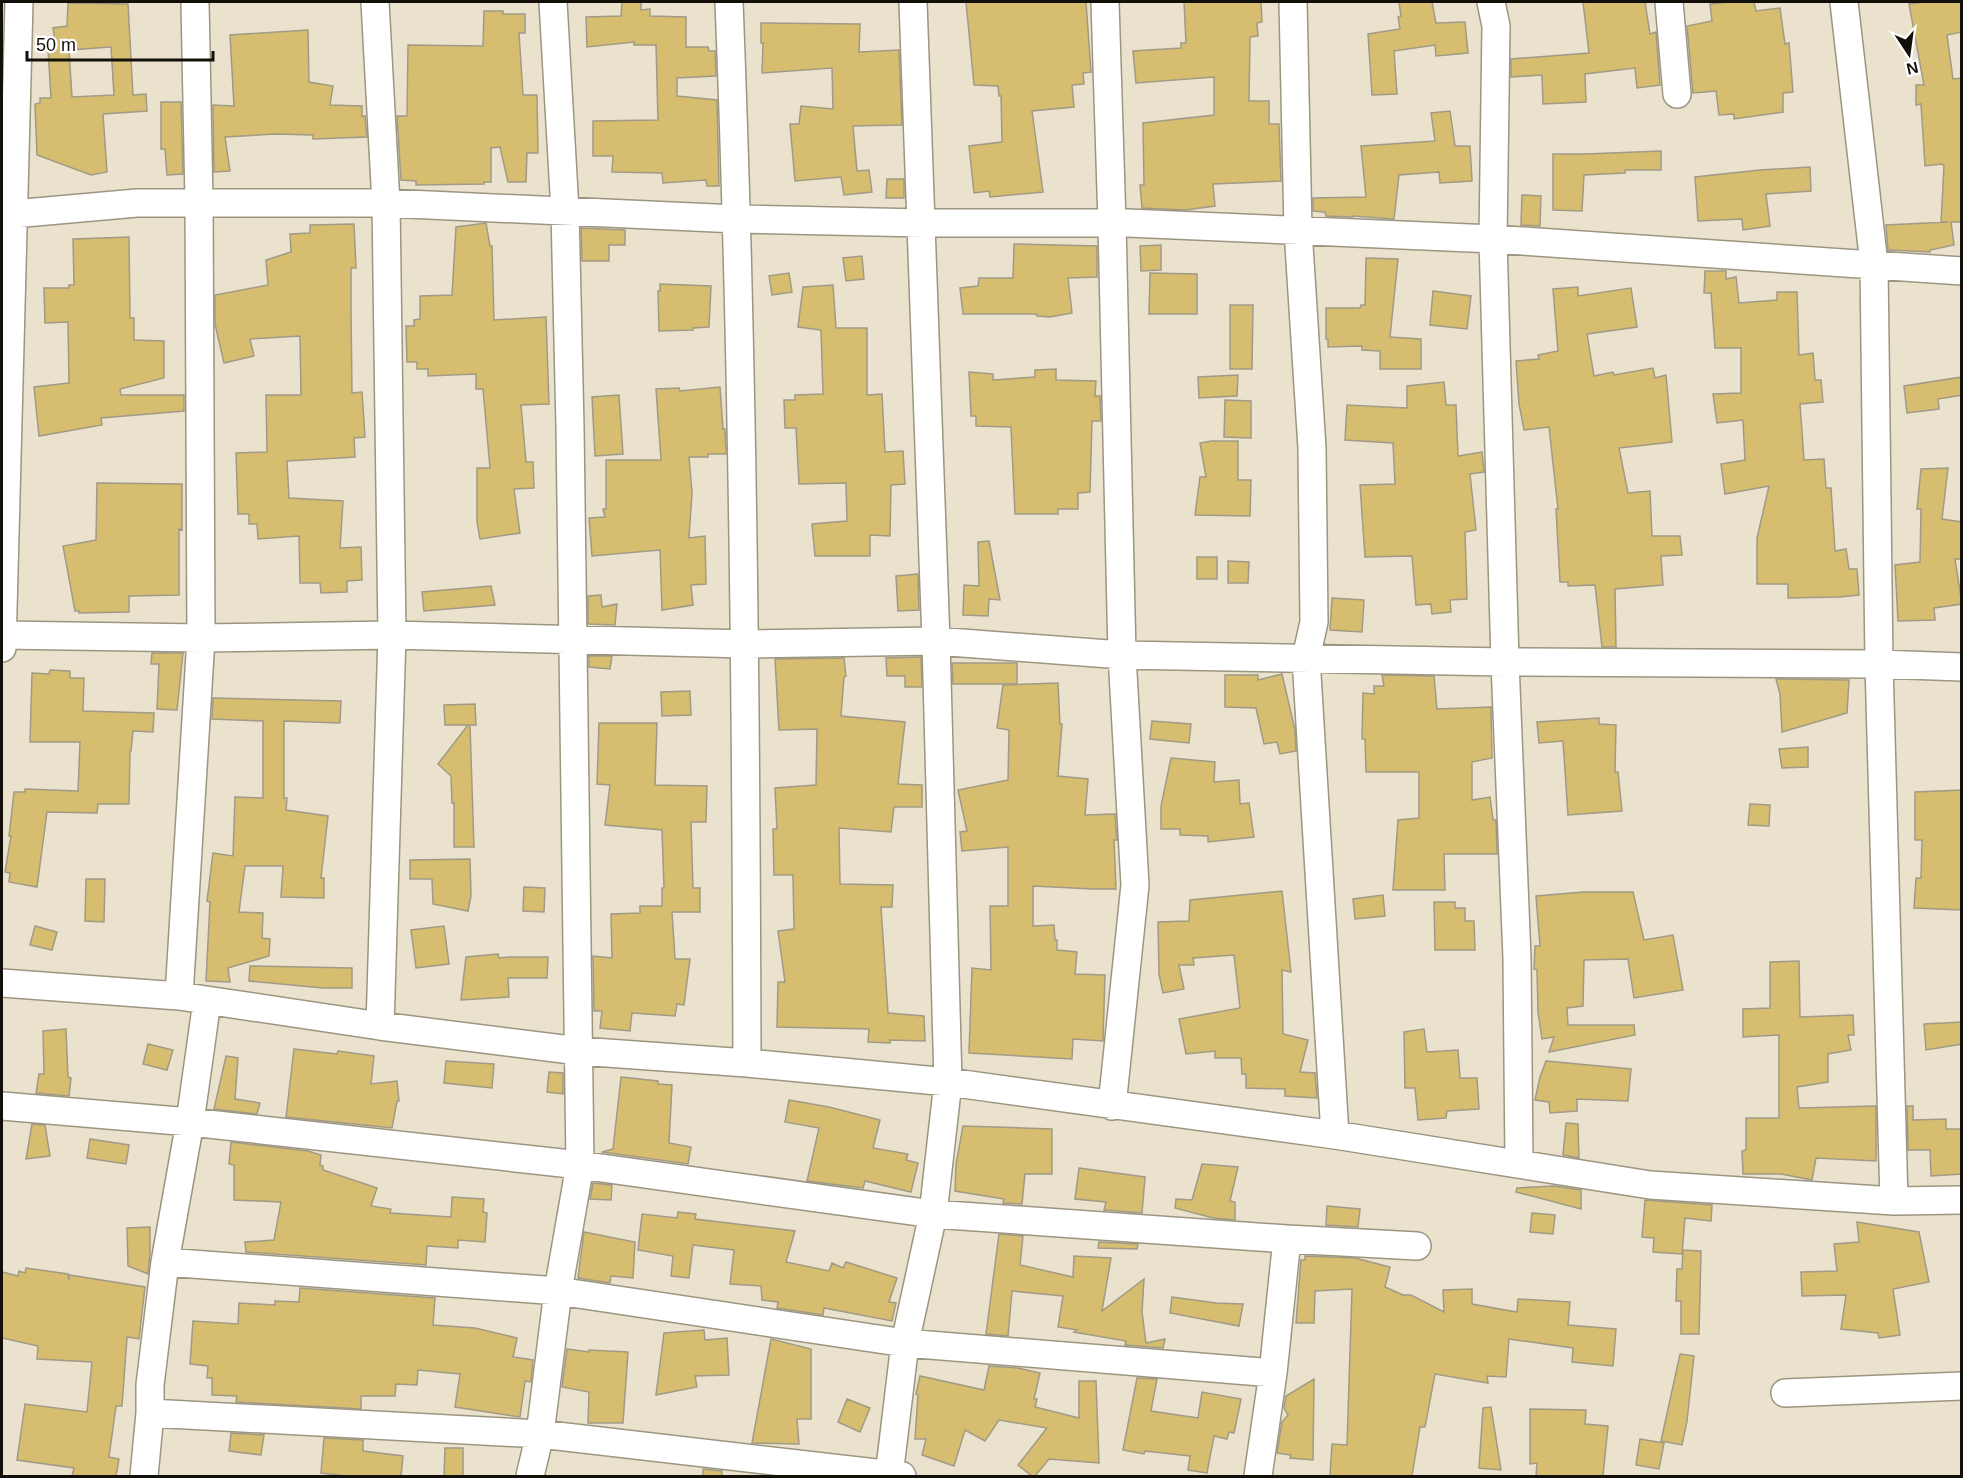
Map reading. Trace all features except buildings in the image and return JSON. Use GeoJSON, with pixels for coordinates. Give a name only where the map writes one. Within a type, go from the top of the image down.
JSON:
{"type":"FeatureCollection","features":[{"type":"Feature","properties":{"kind":"street"},"geometry":{"type":"LineString","coordinates":[[19,2],[2,639],[392,635],[746,644],[936,641],[1122,656],[1505,662],[1878,664],[1962,667]]}},
{"type":"Feature","properties":{"kind":"street"},"geometry":{"type":"LineString","coordinates":[[179,996],[201,638],[199,202],[195,2]]}},
{"type":"Feature","properties":{"kind":"street"},"geometry":{"type":"LineString","coordinates":[[375,2],[386,203],[392,635],[380,1026]]}},
{"type":"Feature","properties":{"kind":"street"},"geometry":{"type":"LineString","coordinates":[[530,1476],[540,1434],[558,1291],[580,1165],[565,211],[553,2]]}},
{"type":"Feature","properties":{"kind":"street"},"geometry":{"type":"LineString","coordinates":[[729,2],[737,219],[746,644],[747,1063]]}},
{"type":"Feature","properties":{"kind":"street"},"geometry":{"type":"LineString","coordinates":[[150,1413],[540,1434],[893,1476],[905,1343],[933,1214],[948,1082],[936,641],[913,2]]}},
{"type":"Feature","properties":{"kind":"street"},"geometry":{"type":"LineString","coordinates":[[1105,2],[1122,656],[1135,885],[1112,1106]]}},
{"type":"Feature","properties":{"kind":"street"},"geometry":{"type":"LineString","coordinates":[[1293,2],[1298,230],[1312,448],[1314,622],[1306,658],[1335,1135]]}},
{"type":"Feature","properties":{"kind":"street"},"geometry":{"type":"LineString","coordinates":[[1491,2],[1496,26],[1493,239],[1505,662],[1517,958],[1519,1163]]}},
{"type":"Feature","properties":{"kind":"street"},"geometry":{"type":"LineString","coordinates":[[1669,2],[1677,94]]}},
{"type":"Feature","properties":{"kind":"street"},"geometry":{"type":"LineString","coordinates":[[1844,2],[1874,264],[1878,664],[1894,1200]]}},
{"type":"Feature","properties":{"kind":"street"},"geometry":{"type":"LineString","coordinates":[[2,215],[137,203],[386,203],[737,219],[922,223],[1112,223],[1493,239],[1874,264],[1962,272]]}},
{"type":"Feature","properties":{"kind":"street"},"geometry":{"type":"LineString","coordinates":[[2,983],[179,996],[380,1026],[579,1052],[747,1063],[948,1082],[1335,1135],[1650,1185],[1894,1200],[1962,1200]]}},
{"type":"Feature","properties":{"kind":"street"},"geometry":{"type":"LineString","coordinates":[[144,1476],[150,1413],[150,1385],[165,1262],[190,1122],[207,1001]]}},
{"type":"Feature","properties":{"kind":"street"},"geometry":{"type":"LineString","coordinates":[[2,1106],[190,1122],[580,1165],[933,1214],[1417,1246]]}},
{"type":"Feature","properties":{"kind":"street"},"geometry":{"type":"LineString","coordinates":[[1258,1476],[1273,1373],[1287,1239]]}},
{"type":"Feature","properties":{"kind":"street"},"geometry":{"type":"LineString","coordinates":[[165,1262],[558,1291],[905,1343],[1273,1373]]}},
{"type":"Feature","properties":{"kind":"street"},"geometry":{"type":"LineString","coordinates":[[1785,1393],[1962,1386]]}}]}
